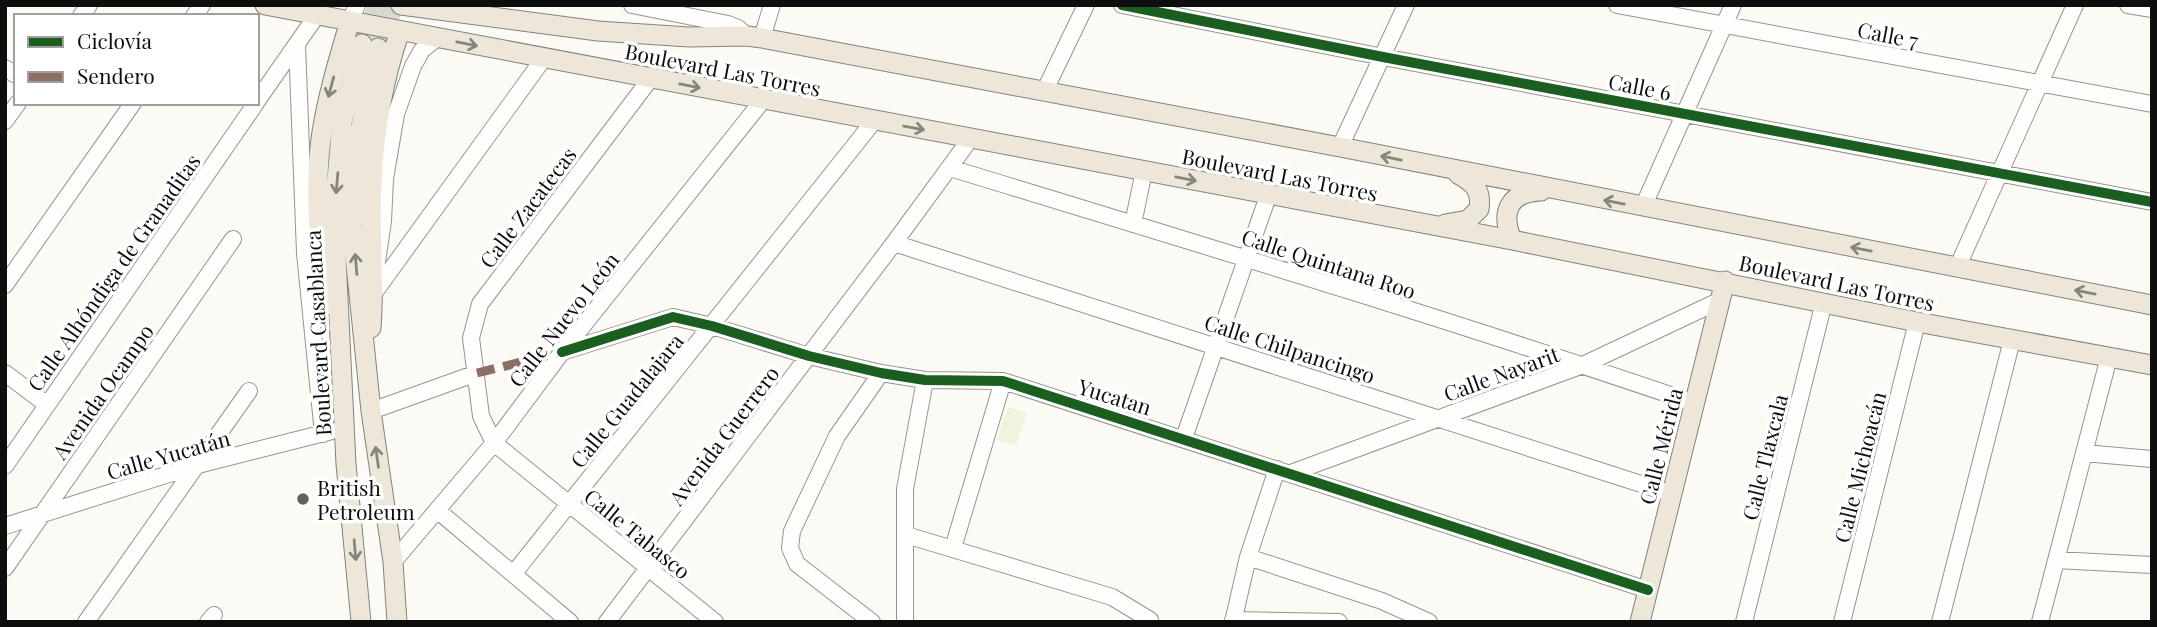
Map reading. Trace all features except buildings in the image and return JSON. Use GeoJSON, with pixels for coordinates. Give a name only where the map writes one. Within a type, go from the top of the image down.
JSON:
{"type":"FeatureCollection","features":[{"type":"Feature","properties":{"kind":"main road","name":"Boulevard Las Torres"},"geometry":{"type":"LineString","coordinates":[[265,5],[317,15],[354,13],[400,31],[1512,240],[1723,291],[1824,302],[2152,365]]}},
{"type":"Feature","properties":{"kind":"main road","name":"Boulevard Las Torres"},"geometry":{"type":"LineString","coordinates":[[406,6],[598,31],[690,37],[754,37],[1340,147],[2152,305]]}},
{"type":"Feature","properties":{"kind":"main road"},"geometry":{"type":"LineString","coordinates":[[340,360],[327,312],[318,193],[321,134],[329,95],[354,13]]}},
{"type":"Feature","properties":{"kind":"main road"},"geometry":{"type":"LineString","coordinates":[[365,357],[371,331],[374,287],[372,199],[375,140],[382,99],[400,31]]}},
{"type":"Feature","properties":{"kind":"main road","name":"Boulevard Casablanca"},"geometry":{"type":"LineString","coordinates":[[361,622],[344,429],[334,215],[342,122],[370,46],[358,140],[352,226],[371,411],[393,562],[397,622]]}},
{"type":"Feature","properties":{"kind":"main road"},"geometry":{"type":"LineString","coordinates":[[1433,225],[1468,220],[1479,209],[1480,193],[1477,187],[1448,169]]}},
{"type":"Feature","properties":{"kind":"main road"},"geometry":{"type":"LineString","coordinates":[[1512,240],[1505,217],[1514,201],[1528,192],[1560,191]]}},
{"type":"Feature","properties":{"kind":"main road","name":"Calle Mérida"},"geometry":{"type":"LineString","coordinates":[[1640,622],[1723,291]]}},
{"type":"Feature","properties":{"kind":"street"},"geometry":{"type":"LineString","coordinates":[[632,5],[728,24],[754,37],[772,5]]}},
{"type":"Feature","properties":{"kind":"street"},"geometry":{"type":"LineString","coordinates":[[1044,92],[1086,5]]}},
{"type":"Feature","properties":{"kind":"street","name":"Calle 6"},"geometry":{"type":"LineString","coordinates":[[1122,5],[2152,202]]}},
{"type":"Feature","properties":{"kind":"street"},"geometry":{"type":"LineString","coordinates":[[1340,147],[1406,5]]}},
{"type":"Feature","properties":{"kind":"street","name":"Calle 7"},"geometry":{"type":"LineString","coordinates":[[1617,5],[2152,104]]}},
{"type":"Feature","properties":{"kind":"street"},"geometry":{"type":"LineString","coordinates":[[1643,207],[1733,5]]}},
{"type":"Feature","properties":{"kind":"street"},"geometry":{"type":"LineString","coordinates":[[1957,268],[2075,5]]}},
{"type":"Feature","properties":{"kind":"street"},"geometry":{"type":"LineString","coordinates":[[2128,5],[2152,9]]}},
{"type":"Feature","properties":{"kind":"street"},"geometry":{"type":"LineString","coordinates":[[400,31],[406,6]]}},
{"type":"Feature","properties":{"kind":"street","name":"Calle Alhóndiga de Granaditas"},"geometry":{"type":"LineString","coordinates":[[259,98],[317,15]]}},
{"type":"Feature","properties":{"kind":"street"},"geometry":{"type":"LineString","coordinates":[[374,287],[383,221],[385,179],[396,114],[413,66],[422,50],[437,38]]}},
{"type":"Feature","properties":{"kind":"street"},"geometry":{"type":"LineString","coordinates":[[297,44],[305,253],[323,434]]}},
{"type":"Feature","properties":{"kind":"street"},"geometry":{"type":"LineString","coordinates":[[374,287],[544,58]]}},
{"type":"Feature","properties":{"kind":"street","name":"Calle Zacatecas"},"geometry":{"type":"LineString","coordinates":[[477,373],[471,338],[480,304],[651,78]]}},
{"type":"Feature","properties":{"kind":"street","name":"Calle Nuevo León"},"geometry":{"type":"LineString","coordinates":[[393,562],[494,443],[562,352],[763,100]]}},
{"type":"Feature","properties":{"kind":"street"},"geometry":{"type":"LineString","coordinates":[[5,121],[17,105]]}},
{"type":"Feature","properties":{"kind":"street"},"geometry":{"type":"LineString","coordinates":[[5,285],[132,105]]}},
{"type":"Feature","properties":{"kind":"street","name":"Calle Alhóndiga de Granaditas"},"geometry":{"type":"LineString","coordinates":[[5,466],[254,105]]}},
{"type":"Feature","properties":{"kind":"street","name":"Calle Guadalajara"},"geometry":{"type":"LineString","coordinates":[[514,572],[874,121]]}},
{"type":"Feature","properties":{"kind":"street","name":"Avenida Guerrero"},"geometry":{"type":"LineString","coordinates":[[607,622],[971,138]]}},
{"type":"Feature","properties":{"kind":"street","name":"Calle Quintana Roo"},"geometry":{"type":"LineString","coordinates":[[950,168],[1247,258],[1694,403]]}},
{"type":"Feature","properties":{"kind":"street"},"geometry":{"type":"LineString","coordinates":[[1133,224],[1144,171]]}},
{"type":"Feature","properties":{"kind":"street"},"geometry":{"type":"LineString","coordinates":[[1184,438],[1269,196]]}},
{"type":"Feature","properties":{"kind":"street","name":"Avenida Ocampo"},"geometry":{"type":"LineString","coordinates":[[5,568],[233,239]]}},
{"type":"Feature","properties":{"kind":"street","name":"Calle Chilpancingo"},"geometry":{"type":"LineString","coordinates":[[894,243],[1672,494]]}},
{"type":"Feature","properties":{"kind":"street","name":"Calle Nayarit"},"geometry":{"type":"LineString","coordinates":[[1284,471],[1583,365],[1723,291]]}},
{"type":"Feature","properties":{"kind":"street","name":"Calle Tlaxcala"},"geometry":{"type":"LineString","coordinates":[[1744,622],[1824,302]]}},
{"type":"Feature","properties":{"kind":"street","name":"Yucatan"},"geometry":{"type":"LineString","coordinates":[[562,352],[673,317],[809,356],[881,373],[925,380],[1003,381],[1648,590]]}},
{"type":"Feature","properties":{"kind":"street","name":"Calle Michoacán"},"geometry":{"type":"LineString","coordinates":[[1842,622],[1917,322]]}},
{"type":"Feature","properties":{"kind":"street"},"geometry":{"type":"LineString","coordinates":[[1940,622],[2012,340]]}},
{"type":"Feature","properties":{"kind":"street"},"geometry":{"type":"LineString","coordinates":[[2040,622],[2109,357]]}},
{"type":"Feature","properties":{"kind":"street"},"geometry":{"type":"LineString","coordinates":[[5,373],[46,404]]}},
{"type":"Feature","properties":{"kind":"street"},"geometry":{"type":"LineString","coordinates":[[371,411],[477,373]]}},
{"type":"Feature","properties":{"kind":"street","name":"Calle Tabasco"},"geometry":{"type":"LineString","coordinates":[[477,373],[481,416],[494,443],[715,622]]}},
{"type":"Feature","properties":{"kind":"street"},"geometry":{"type":"LineString","coordinates":[[872,622],[797,564],[790,548],[792,531],[837,436],[881,373]]}},
{"type":"Feature","properties":{"kind":"street"},"geometry":{"type":"LineString","coordinates":[[905,622],[905,489],[925,380]]}},
{"type":"Feature","properties":{"kind":"street"},"geometry":{"type":"LineString","coordinates":[[953,548],[1003,381]]}},
{"type":"Feature","properties":{"kind":"street"},"geometry":{"type":"LineString","coordinates":[[86,622],[249,391]]}},
{"type":"Feature","properties":{"kind":"street","name":"Calle Yucatán"},"geometry":{"type":"LineString","coordinates":[[5,526],[194,466],[344,429]]}},
{"type":"Feature","properties":{"kind":"street"},"geometry":{"type":"LineString","coordinates":[[2084,453],[2152,459]]}},
{"type":"Feature","properties":{"kind":"street"},"geometry":{"type":"LineString","coordinates":[[1284,471],[1248,558],[1233,621],[1339,622]]}},
{"type":"Feature","properties":{"kind":"street"},"geometry":{"type":"LineString","coordinates":[[437,510],[514,572],[570,622]]}},
{"type":"Feature","properties":{"kind":"street"},"geometry":{"type":"LineString","coordinates":[[906,534],[1112,597],[1150,621]]}},
{"type":"Feature","properties":{"kind":"street"},"geometry":{"type":"LineString","coordinates":[[1248,558],[1382,601],[1429,622]]}},
{"type":"Feature","properties":{"kind":"street"},"geometry":{"type":"LineString","coordinates":[[2056,560],[2152,565]]}},
{"type":"Feature","properties":{"kind":"green space"},"geometry":{"type":"Polygon","coordinates":[[[1008,407],[1027,413],[1016,446],[997,440],[1008,407]]]}},
{"type":"Feature","properties":{"kind":"tunnel"},"geometry":{"type":"LineString","coordinates":[[362,44],[378,5]]}},
{"type":"Feature","properties":{"kind":"tunnel"},"geometry":{"type":"LineString","coordinates":[[378,48],[394,5]]}},
{"type":"Feature","properties":{"kind":"marked path"},"geometry":{"type":"LineString","coordinates":[[477,373],[562,352]]}},
{"type":"Feature","properties":{"kind":"cycle path"},"geometry":{"type":"LineString","coordinates":[[1122,5],[2152,202]]}},
{"type":"Feature","properties":{"kind":"cycle path"},"geometry":{"type":"LineString","coordinates":[[562,352],[673,317],[809,356],[881,373],[925,380],[1003,381],[1648,590]]}},
{"type":"Feature","properties":{"kind":"place","name":"British Petroleum"},"geometry":{"type":"Point","coordinates":[303,499]}}]}
